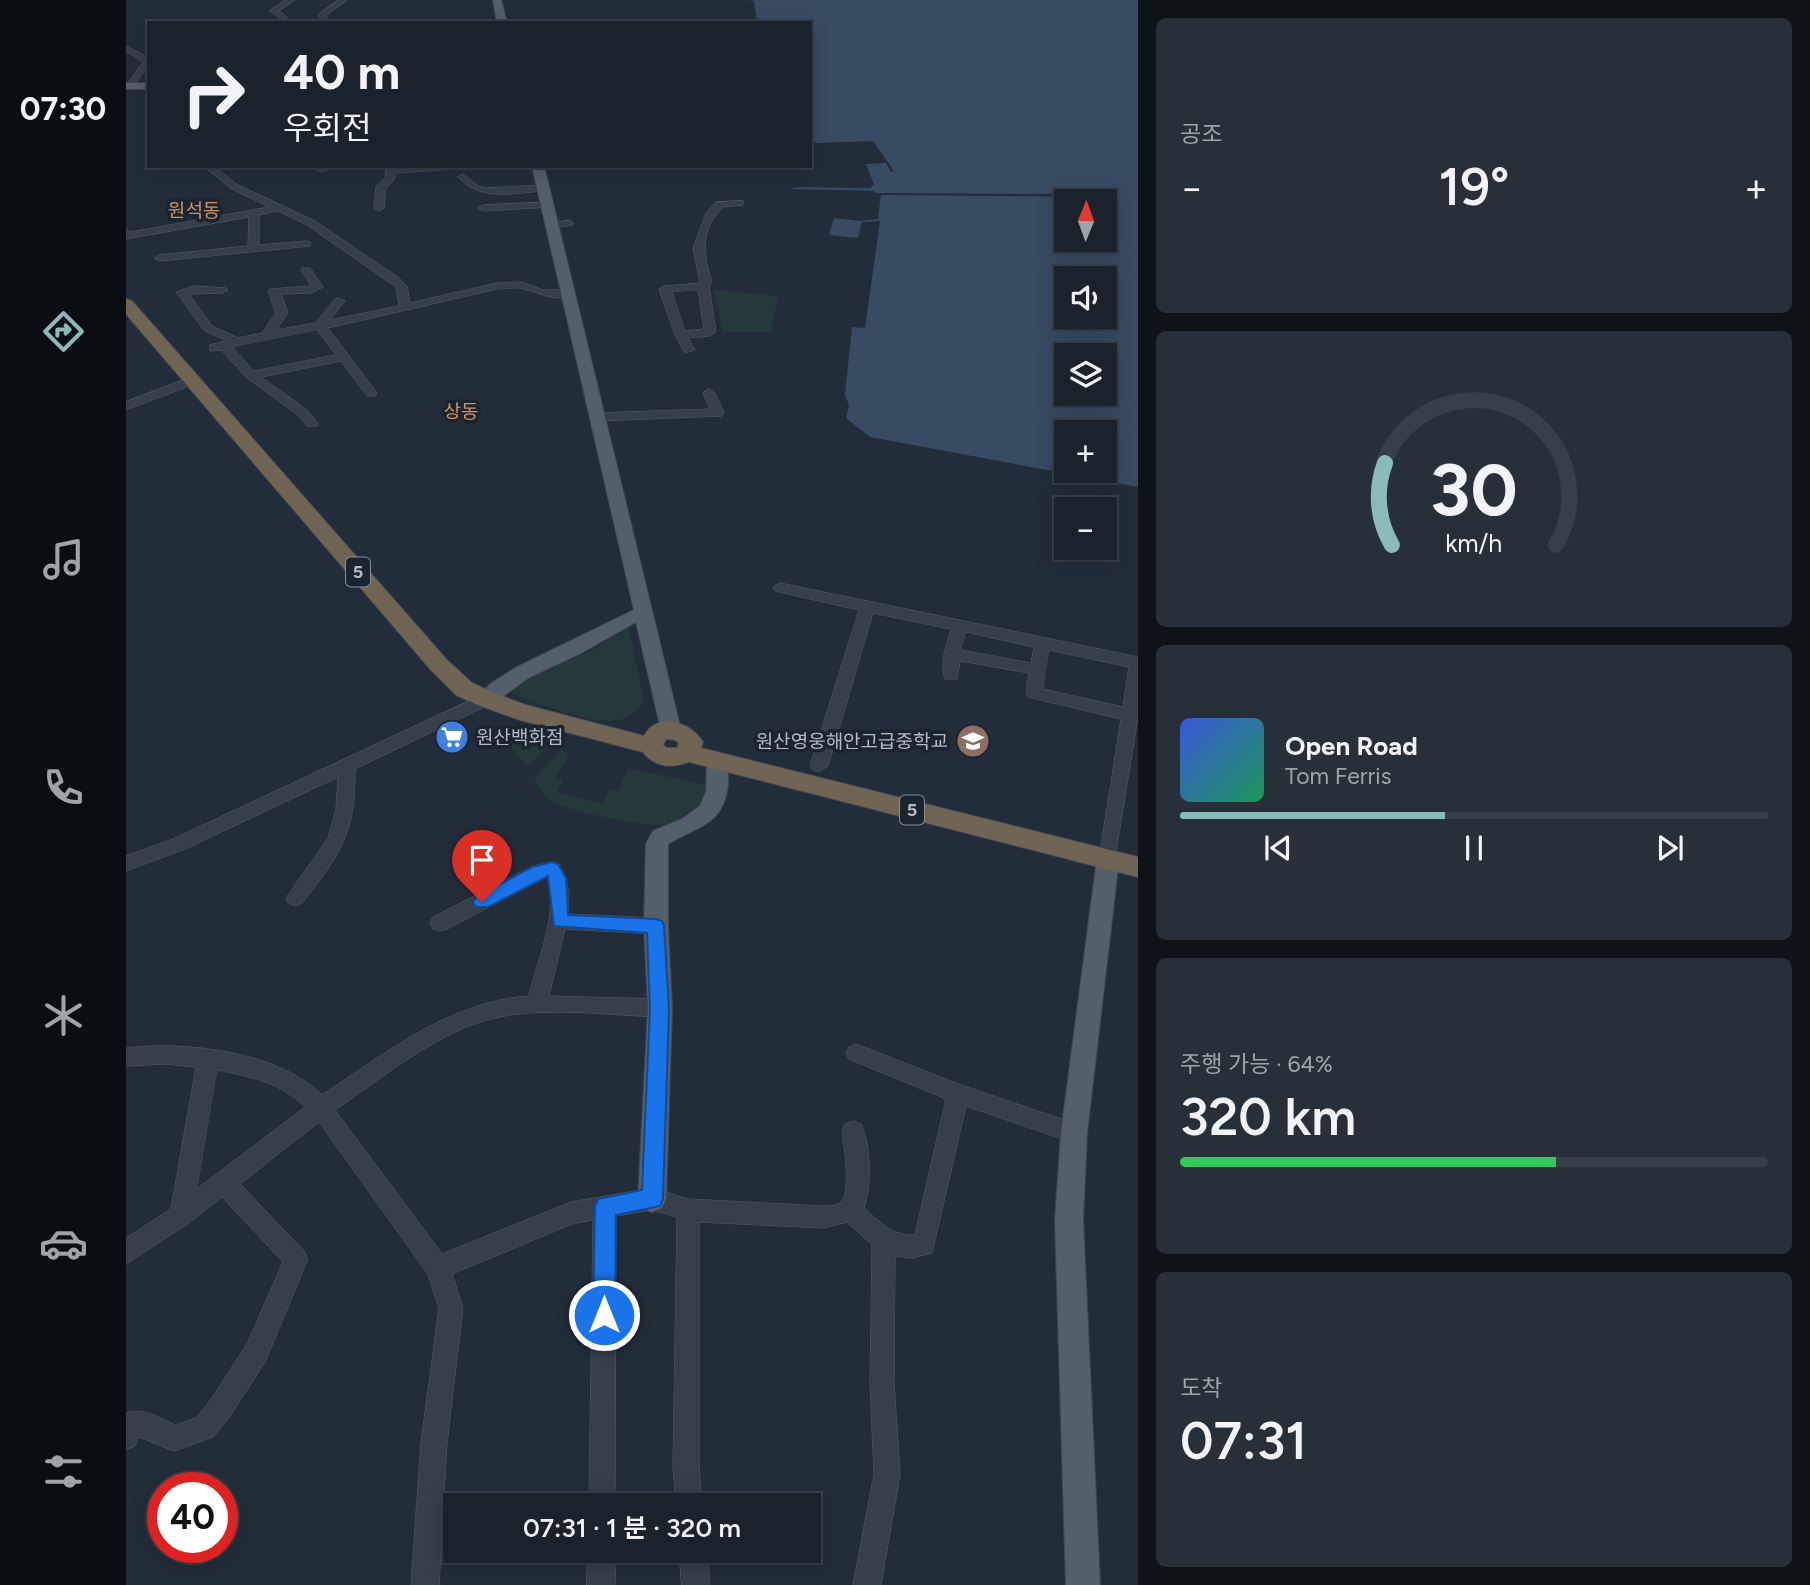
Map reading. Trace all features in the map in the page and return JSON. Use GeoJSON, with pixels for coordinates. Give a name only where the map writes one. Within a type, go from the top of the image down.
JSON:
{"type":"FeatureCollection","features":[{"type":"Feature","properties":{"kind":"highway","name":"5"},"geometry":{"type":"LineString","coordinates":[[126,304],[439,665],[464,688],[520,712],[651,746]]}},
{"type":"Feature","properties":{"kind":"highway"},"geometry":{"type":"LineString","coordinates":[[671,730],[682,732],[689,738],[691,746],[687,753],[677,758],[666,758],[656,753],[651,746],[656,734],[671,730]]}},
{"type":"Feature","properties":{"kind":"highway","name":"5"},"geometry":{"type":"LineString","coordinates":[[687,753],[1138,867]]}},
{"type":"Feature","properties":{"kind":"main road"},"geometry":{"type":"LineString","coordinates":[[496,0],[501,21]]}},
{"type":"Feature","properties":{"kind":"main road"},"geometry":{"type":"LineString","coordinates":[[128,86],[147,86]]}},
{"type":"Feature","properties":{"kind":"main road"},"geometry":{"type":"LineString","coordinates":[[538,168],[671,730]]}},
{"type":"Feature","properties":{"kind":"main road"},"geometry":{"type":"LineString","coordinates":[[486,699],[498,686],[589,641],[623,619],[642,614]]}},
{"type":"Feature","properties":{"kind":"main road"},"geometry":{"type":"LineString","coordinates":[[652,1199],[660,1009],[656,926],[657,844],[661,837],[690,827],[705,817],[715,802],[719,787],[718,761]]}},
{"type":"Feature","properties":{"kind":"main road"},"geometry":{"type":"LineString","coordinates":[[1083,1585],[1069,1220],[1074,1133],[1108,859]]}},
{"type":"Feature","properties":{"kind":"street"},"geometry":{"type":"LineString","coordinates":[[280,21],[283,17],[274,11],[291,0]]}},
{"type":"Feature","properties":{"kind":"street"},"geometry":{"type":"LineString","coordinates":[[325,21],[322,15],[343,0]]}},
{"type":"Feature","properties":{"kind":"street"},"geometry":{"type":"LineString","coordinates":[[134,41],[139,48],[147,49]]}},
{"type":"Feature","properties":{"kind":"street"},"geometry":{"type":"LineString","coordinates":[[126,48],[147,60]]}},
{"type":"Feature","properties":{"kind":"street"},"geometry":{"type":"LineString","coordinates":[[128,86],[147,62]]}},
{"type":"Feature","properties":{"kind":"street"},"geometry":{"type":"LineString","coordinates":[[211,168],[233,186],[311,223],[395,280],[401,286],[405,308]]}},
{"type":"Feature","properties":{"kind":"street"},"geometry":{"type":"LineString","coordinates":[[320,169],[325,168]]}},
{"type":"Feature","properties":{"kind":"street"},"geometry":{"type":"LineString","coordinates":[[379,208],[381,187],[390,179],[391,168]]}},
{"type":"Feature","properties":{"kind":"street"},"geometry":{"type":"LineString","coordinates":[[463,177],[475,188],[486,191],[543,188]]}},
{"type":"Feature","properties":{"kind":"street"},"geometry":{"type":"LineString","coordinates":[[681,335],[710,332],[703,286],[706,282],[698,248],[711,213],[720,204],[739,202]]}},
{"type":"Feature","properties":{"kind":"street"},"geometry":{"type":"LineString","coordinates":[[483,208],[547,205]]}},
{"type":"Feature","properties":{"kind":"street"},"geometry":{"type":"LineString","coordinates":[[127,234],[280,208]]}},
{"type":"Feature","properties":{"kind":"street"},"geometry":{"type":"LineString","coordinates":[[253,249],[256,225],[254,213]]}},
{"type":"Feature","properties":{"kind":"street"},"geometry":{"type":"LineString","coordinates":[[552,225],[569,223]]}},
{"type":"Feature","properties":{"kind":"street"},"geometry":{"type":"LineString","coordinates":[[159,258],[306,244]]}},
{"type":"Feature","properties":{"kind":"street"},"geometry":{"type":"LineString","coordinates":[[266,335],[282,313],[274,292],[311,290],[317,287],[306,270]]}},
{"type":"Feature","properties":{"kind":"street"},"geometry":{"type":"LineString","coordinates":[[225,346],[266,335],[513,284],[541,293],[568,293]]}},
{"type":"Feature","properties":{"kind":"street"},"geometry":{"type":"LineString","coordinates":[[689,350],[665,289],[703,286]]}},
{"type":"Feature","properties":{"kind":"street"},"geometry":{"type":"LineString","coordinates":[[222,290],[194,289],[182,292],[208,328],[251,375],[302,412],[312,423]]}},
{"type":"Feature","properties":{"kind":"street"},"geometry":{"type":"LineString","coordinates":[[320,325],[339,301]]}},
{"type":"Feature","properties":{"kind":"street"},"geometry":{"type":"LineString","coordinates":[[320,325],[371,393]]}},
{"type":"Feature","properties":{"kind":"street"},"geometry":{"type":"LineString","coordinates":[[251,375],[342,357]]}},
{"type":"Feature","properties":{"kind":"street"},"geometry":{"type":"LineString","coordinates":[[126,406],[191,381]]}},
{"type":"Feature","properties":{"kind":"street"},"geometry":{"type":"LineString","coordinates":[[596,417],[718,413],[709,393]]}},
{"type":"Feature","properties":{"kind":"street"},"geometry":{"type":"LineString","coordinates":[[780,588],[959,628],[1138,663],[1137,685],[1108,859]]}},
{"type":"Feature","properties":{"kind":"street"},"geometry":{"type":"LineString","coordinates":[[819,766],[867,607]]}},
{"type":"Feature","properties":{"kind":"street"},"geometry":{"type":"LineString","coordinates":[[951,675],[952,654],[959,628]]}},
{"type":"Feature","properties":{"kind":"street"},"geometry":{"type":"LineString","coordinates":[[1042,644],[1034,693],[1131,715]]}},
{"type":"Feature","properties":{"kind":"street"},"geometry":{"type":"LineString","coordinates":[[952,654],[1037,669]]}},
{"type":"Feature","properties":{"kind":"street"},"geometry":{"type":"LineString","coordinates":[[126,863],[179,844],[486,699]]}},
{"type":"Feature","properties":{"kind":"street"},"geometry":{"type":"LineString","coordinates":[[295,898],[340,837],[346,817],[346,766]]}},
{"type":"Feature","properties":{"kind":"street"},"geometry":{"type":"LineString","coordinates":[[440,923],[538,872],[552,869],[557,878],[560,921],[548,956],[537,1006]]}},
{"type":"Feature","properties":{"kind":"street"},"geometry":{"type":"LineString","coordinates":[[560,921],[656,926]]}},
{"type":"Feature","properties":{"kind":"street"},"geometry":{"type":"LineString","coordinates":[[126,1252],[181,1215],[222,1181],[321,1108],[449,1026],[499,1008],[537,1006],[660,1009]]}},
{"type":"Feature","properties":{"kind":"street"},"geometry":{"type":"LineString","coordinates":[[856,1053],[958,1094],[1074,1133]]}},
{"type":"Feature","properties":{"kind":"street"},"geometry":{"type":"LineString","coordinates":[[126,1057],[154,1055],[250,1066],[297,1086],[321,1108],[438,1268],[451,1308],[434,1443],[425,1585]]}},
{"type":"Feature","properties":{"kind":"street"},"geometry":{"type":"LineString","coordinates":[[181,1215],[208,1061]]}},
{"type":"Feature","properties":{"kind":"street"},"geometry":{"type":"LineString","coordinates":[[850,1209],[884,1243],[917,1247],[924,1245],[958,1094]]}},
{"type":"Feature","properties":{"kind":"street"},"geometry":{"type":"LineString","coordinates":[[438,1268],[571,1213],[652,1199],[688,1210],[834,1216],[850,1209],[856,1197],[853,1131]]}},
{"type":"Feature","properties":{"kind":"street"},"geometry":{"type":"LineString","coordinates":[[126,1437],[133,1423],[154,1428],[174,1438],[204,1428],[256,1353],[296,1259],[222,1181]]}},
{"type":"Feature","properties":{"kind":"street"},"geometry":{"type":"LineString","coordinates":[[602,1493],[605,1206]]}},
{"type":"Feature","properties":{"kind":"street"},"geometry":{"type":"LineString","coordinates":[[688,1210],[688,1493]]}},
{"type":"Feature","properties":{"kind":"street"},"geometry":{"type":"LineString","coordinates":[[867,1585],[887,1474],[882,1383],[884,1243]]}},
{"type":"Feature","properties":{"kind":"street"},"geometry":{"type":"LineString","coordinates":[[601,1585],[602,1563]]}},
{"type":"Feature","properties":{"kind":"street"},"geometry":{"type":"LineString","coordinates":[[694,1563],[696,1585]]}},
{"type":"Feature","properties":{"kind":"green space"},"geometry":{"type":"Polygon","coordinates":[[[714,290],[778,296],[771,332],[723,332],[714,290]]]}},
{"type":"Feature","properties":{"kind":"green space"},"geometry":{"type":"Polygon","coordinates":[[[628,626],[644,702],[634,713],[612,721],[602,721],[573,715],[503,689],[596,648],[628,626]]]}},
{"type":"Feature","properties":{"kind":"green space"},"geometry":{"type":"Polygon","coordinates":[[[515,738],[548,747],[528,767],[507,743],[515,738]]]}},
{"type":"Feature","properties":{"kind":"green space"},"geometry":{"type":"Polygon","coordinates":[[[561,750],[569,754],[556,778],[563,780],[557,793],[603,804],[609,790],[618,792],[629,768],[708,786],[707,806],[682,823],[668,825],[613,819],[560,805],[547,798],[534,777],[561,750]]]}},
{"type":"Feature","properties":{"kind":"water"},"geometry":{"type":"Polygon","coordinates":[[[748,0],[1138,0],[1138,487],[1117,483],[1117,420],[1054,420],[1054,471],[870,437],[846,418],[849,405],[845,395],[852,327],[865,328],[880,221],[862,222],[858,238],[829,235],[834,218],[861,221],[878,219],[881,195],[1054,197],[1054,252],[1117,252],[1117,189],[1054,189],[1054,194],[876,193],[788,189],[870,188],[874,185],[866,164],[886,163],[891,172],[894,171],[873,141],[816,143],[812,138],[812,21],[757,21],[754,1],[748,0]]]}},
{"type":"Feature","properties":{"kind":"place","name":"원산백화점"},"geometry":{"type":"Point","coordinates":[452,737]}},
{"type":"Feature","properties":{"kind":"place","name":"원산영웅해안고급중학교"},"geometry":{"type":"Point","coordinates":[973,741]}},
{"type":"Feature","properties":{"kind":"district","name":"원석동"},"geometry":{"type":"Point","coordinates":[194,210]}},
{"type":"Feature","properties":{"kind":"district","name":"상동"},"geometry":{"type":"Point","coordinates":[461,411]}},
{"type":"Feature","properties":{"kind":"route"},"geometry":{"type":"LineString","coordinates":[[482,902],[538,872],[552,869],[557,878],[560,921],[656,926],[660,1009],[652,1199],[605,1206],[604,1315]]}}]}
